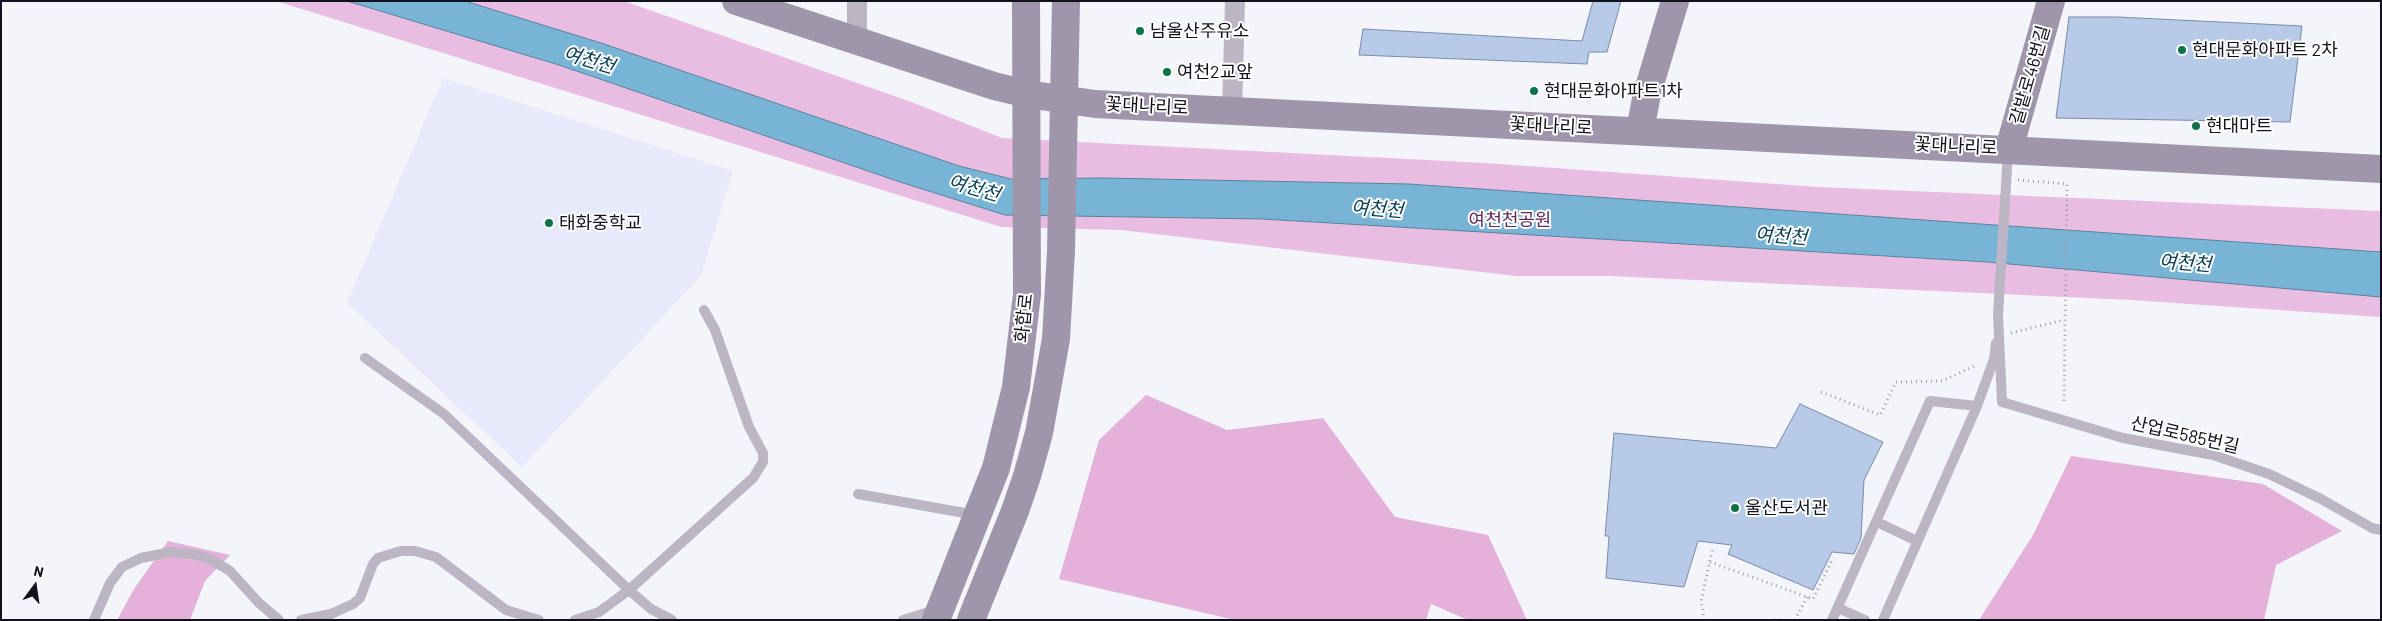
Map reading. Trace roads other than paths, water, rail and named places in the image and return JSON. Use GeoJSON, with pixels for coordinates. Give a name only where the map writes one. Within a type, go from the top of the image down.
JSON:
{"type":"FeatureCollection","features":[{"type":"Feature","properties":{"kind":"main road","name":"꽃대나리로"},"geometry":{"type":"LineString","coordinates":[[736,1],[994,86],[1064,100],[1232,111],[1640,130],[2381,169]]}},
{"type":"Feature","properties":{"kind":"main road","name":"화합로"},"geometry":{"type":"LineString","coordinates":[[938,614],[979,515],[996,468],[1016,387],[1027,294],[1026,1]]}},
{"type":"Feature","properties":{"kind":"main road","name":"화합로"},"geometry":{"type":"LineString","coordinates":[[970,620],[1015,511],[1039,433],[1056,339],[1061,251],[1066,1]]}},
{"type":"Feature","properties":{"kind":"main road"},"geometry":{"type":"LineString","coordinates":[[1640,130],[1647,94],[1675,1]]}},
{"type":"Feature","properties":{"kind":"main road","name":"갈밭로46번길"},"geometry":{"type":"LineString","coordinates":[[2009,149],[2051,1]]}},
{"type":"Feature","properties":{"kind":"street"},"geometry":{"type":"LineString","coordinates":[[857,1],[857,41]]}},
{"type":"Feature","properties":{"kind":"street"},"geometry":{"type":"LineString","coordinates":[[1232,111],[1235,1]]}},
{"type":"Feature","properties":{"kind":"lane"},"geometry":{"type":"LineString","coordinates":[[1884,620],[1977,406],[1994,359],[1999,319],[2005,182],[2009,149]]}},
{"type":"Feature","properties":{"kind":"lane"},"geometry":{"type":"LineString","coordinates":[[575,620],[599,612],[629,590],[752,478],[763,462],[763,453],[746,419],[715,330],[704,310]]}},
{"type":"Feature","properties":{"kind":"lane","name":"산업로585번길"},"geometry":{"type":"LineString","coordinates":[[1999,319],[2002,402],[2123,438],[2213,455],[2269,474],[2321,498],[2372,528],[2381,530]]}},
{"type":"Feature","properties":{"kind":"lane"},"geometry":{"type":"LineString","coordinates":[[365,358],[444,414],[629,590],[651,609],[672,620]]}},
{"type":"Feature","properties":{"kind":"lane"},"geometry":{"type":"LineString","coordinates":[[1832,620],[1930,402],[1977,406]]}},
{"type":"Feature","properties":{"kind":"lane"},"geometry":{"type":"LineString","coordinates":[[858,494],[979,515]]}},
{"type":"Feature","properties":{"kind":"lane"},"geometry":{"type":"LineString","coordinates":[[1876,522],[1917,541]]}},
{"type":"Feature","properties":{"kind":"lane"},"geometry":{"type":"LineString","coordinates":[[301,620],[331,614],[353,604],[365,590],[373,564],[378,558],[402,551],[436,557],[506,610],[539,620]]}},
{"type":"Feature","properties":{"kind":"lane"},"geometry":{"type":"LineString","coordinates":[[94,620],[110,583],[122,567],[141,558],[171,552],[193,554],[212,560],[230,571],[259,603],[279,620]]}},
{"type":"Feature","properties":{"kind":"lane"},"geometry":{"type":"LineString","coordinates":[[1838,608],[1865,620]]}},
{"type":"Feature","properties":{"kind":"lane"},"geometry":{"type":"LineString","coordinates":[[903,620],[938,614]]}},
{"type":"Feature","properties":{"kind":"water","name":"여천천"},"geometry":{"type":"Polygon","coordinates":[[[347,1],[465,1],[601,43],[959,166],[1011,179],[1103,178],[1409,184],[2381,252],[2381,297],[1987,262],[1263,219],[1005,215],[900,182],[559,65],[347,1]]]}},
{"type":"Feature","properties":{"kind":"place","name":"남울산주유소"},"geometry":{"type":"Point","coordinates":[1140,31]}},
{"type":"Feature","properties":{"kind":"place","name":"현대문화아파트 2차"},"geometry":{"type":"Point","coordinates":[2182,50]}},
{"type":"Feature","properties":{"kind":"place","name":"여천2교앞"},"geometry":{"type":"Point","coordinates":[1167,72]}},
{"type":"Feature","properties":{"kind":"place","name":"현대문화아파트1차"},"geometry":{"type":"Point","coordinates":[1534,91]}},
{"type":"Feature","properties":{"kind":"place","name":"현대마트"},"geometry":{"type":"Point","coordinates":[2196,126]}},
{"type":"Feature","properties":{"kind":"place","name":"태화중학교"},"geometry":{"type":"Point","coordinates":[549,223]}},
{"type":"Feature","properties":{"kind":"place","name":"울산도서관"},"geometry":{"type":"Point","coordinates":[1735,508]}},
{"type":"Feature","properties":{"kind":"park label","name":"여천천공원"},"geometry":{"type":"Point","coordinates":[1510,220]}}]}
